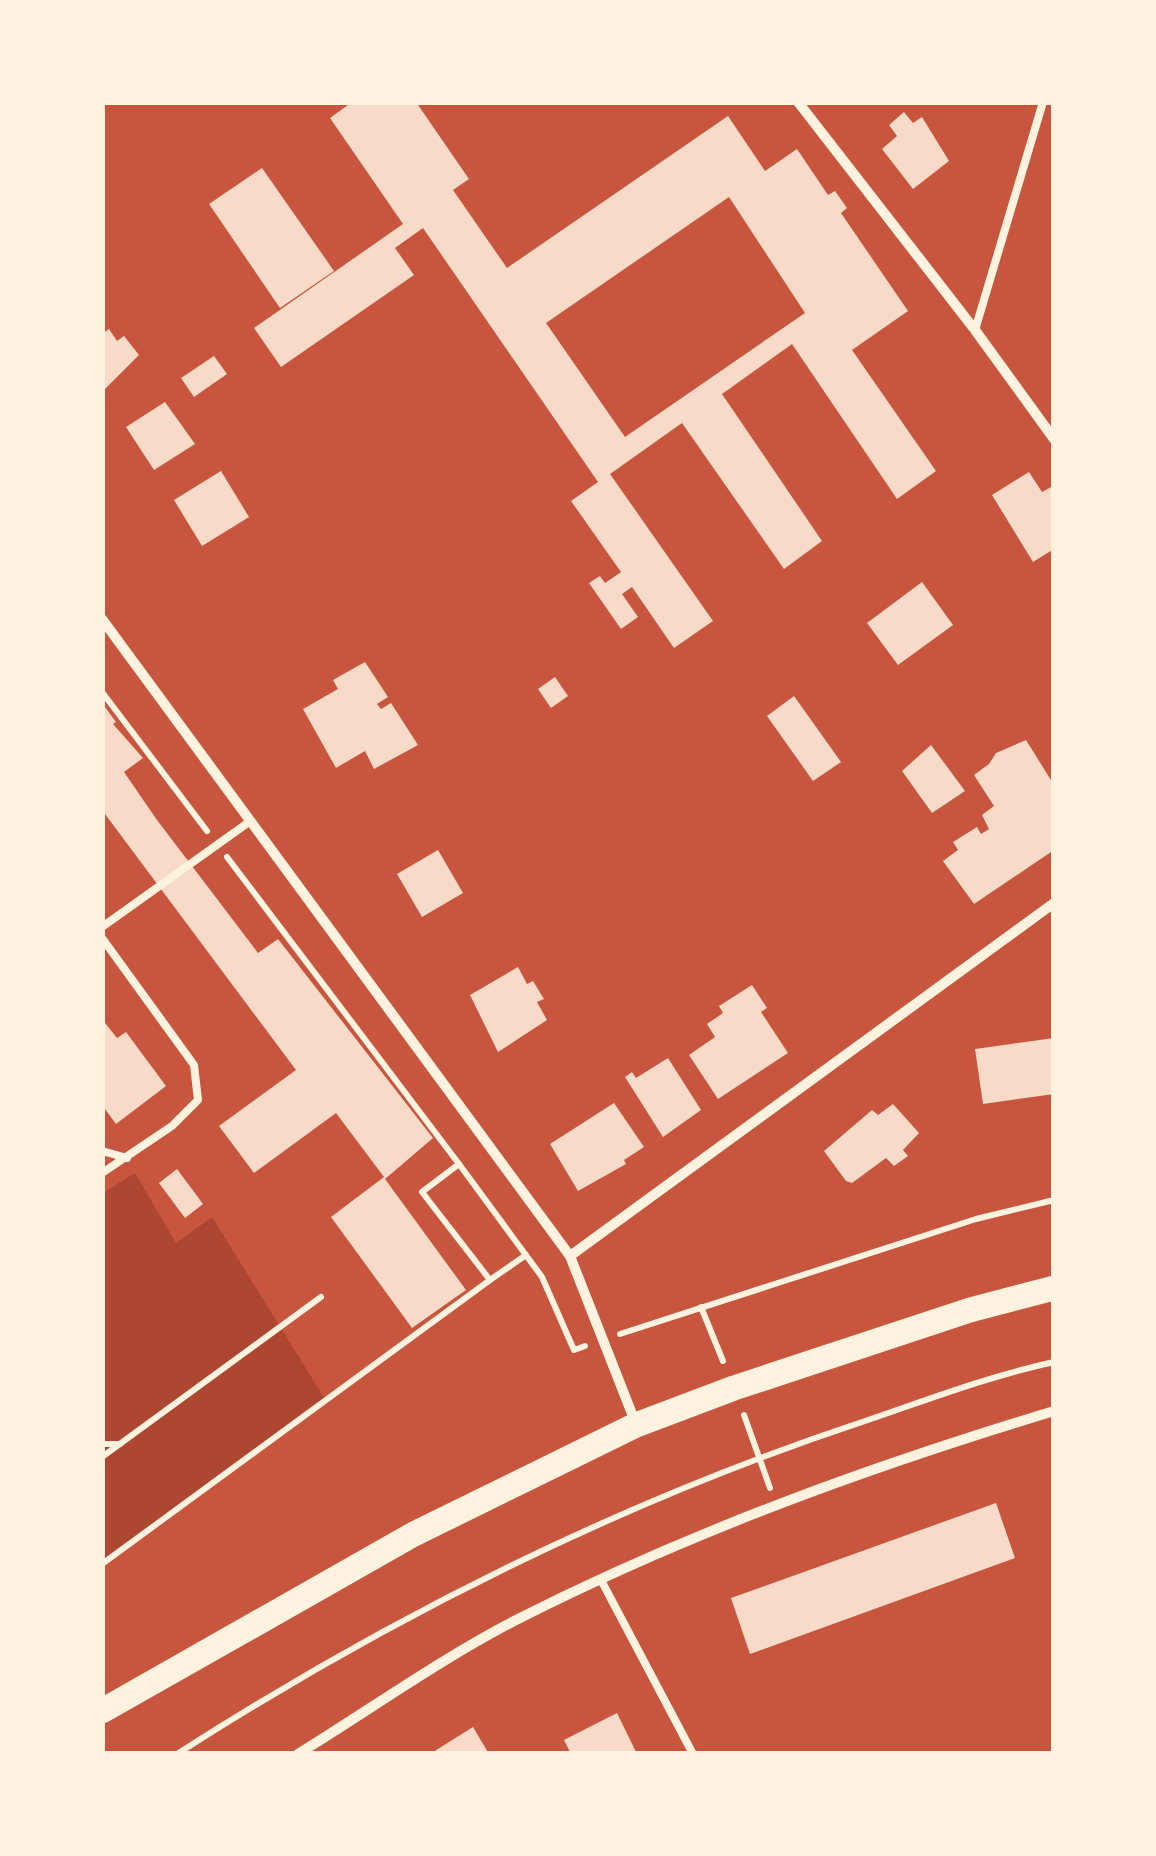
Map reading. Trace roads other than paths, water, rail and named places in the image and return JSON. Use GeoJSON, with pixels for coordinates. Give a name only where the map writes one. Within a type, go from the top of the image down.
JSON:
{"type":"FeatureCollection","features":[{"type":"Feature","properties":{"kind":"main road"},"geometry":{"type":"LineString","coordinates":[[102,1711],[414,1534],[636,1425],[843,1352],[1054,1288]]}},
{"type":"Feature","properties":{"kind":"street"},"geometry":{"type":"LineString","coordinates":[[798,102],[976,330],[1054,439]]}},
{"type":"Feature","properties":{"kind":"street"},"geometry":{"type":"LineString","coordinates":[[102,619],[570,1256],[636,1425]]}},
{"type":"Feature","properties":{"kind":"street"},"geometry":{"type":"LineString","coordinates":[[570,1256],[1054,903]]}},
{"type":"Feature","properties":{"kind":"street"},"geometry":{"type":"LineString","coordinates":[[298,1754],[515,1621],[706,1530],[927,1450],[1054,1411]]}},
{"type":"Feature","properties":{"kind":"lane"},"geometry":{"type":"LineString","coordinates":[[976,330],[1043,102]]}},
{"type":"Feature","properties":{"kind":"lane"},"geometry":{"type":"LineString","coordinates":[[102,927],[250,822]]}},
{"type":"Feature","properties":{"kind":"lane"},"geometry":{"type":"LineString","coordinates":[[102,938],[194,1065],[198,1100],[127,1158],[102,1173]]}},
{"type":"Feature","properties":{"kind":"lane"},"geometry":{"type":"LineString","coordinates":[[102,1151],[127,1158]]}},
{"type":"Feature","properties":{"kind":"lane"},"geometry":{"type":"LineString","coordinates":[[600,1580],[693,1754]]}}]}
